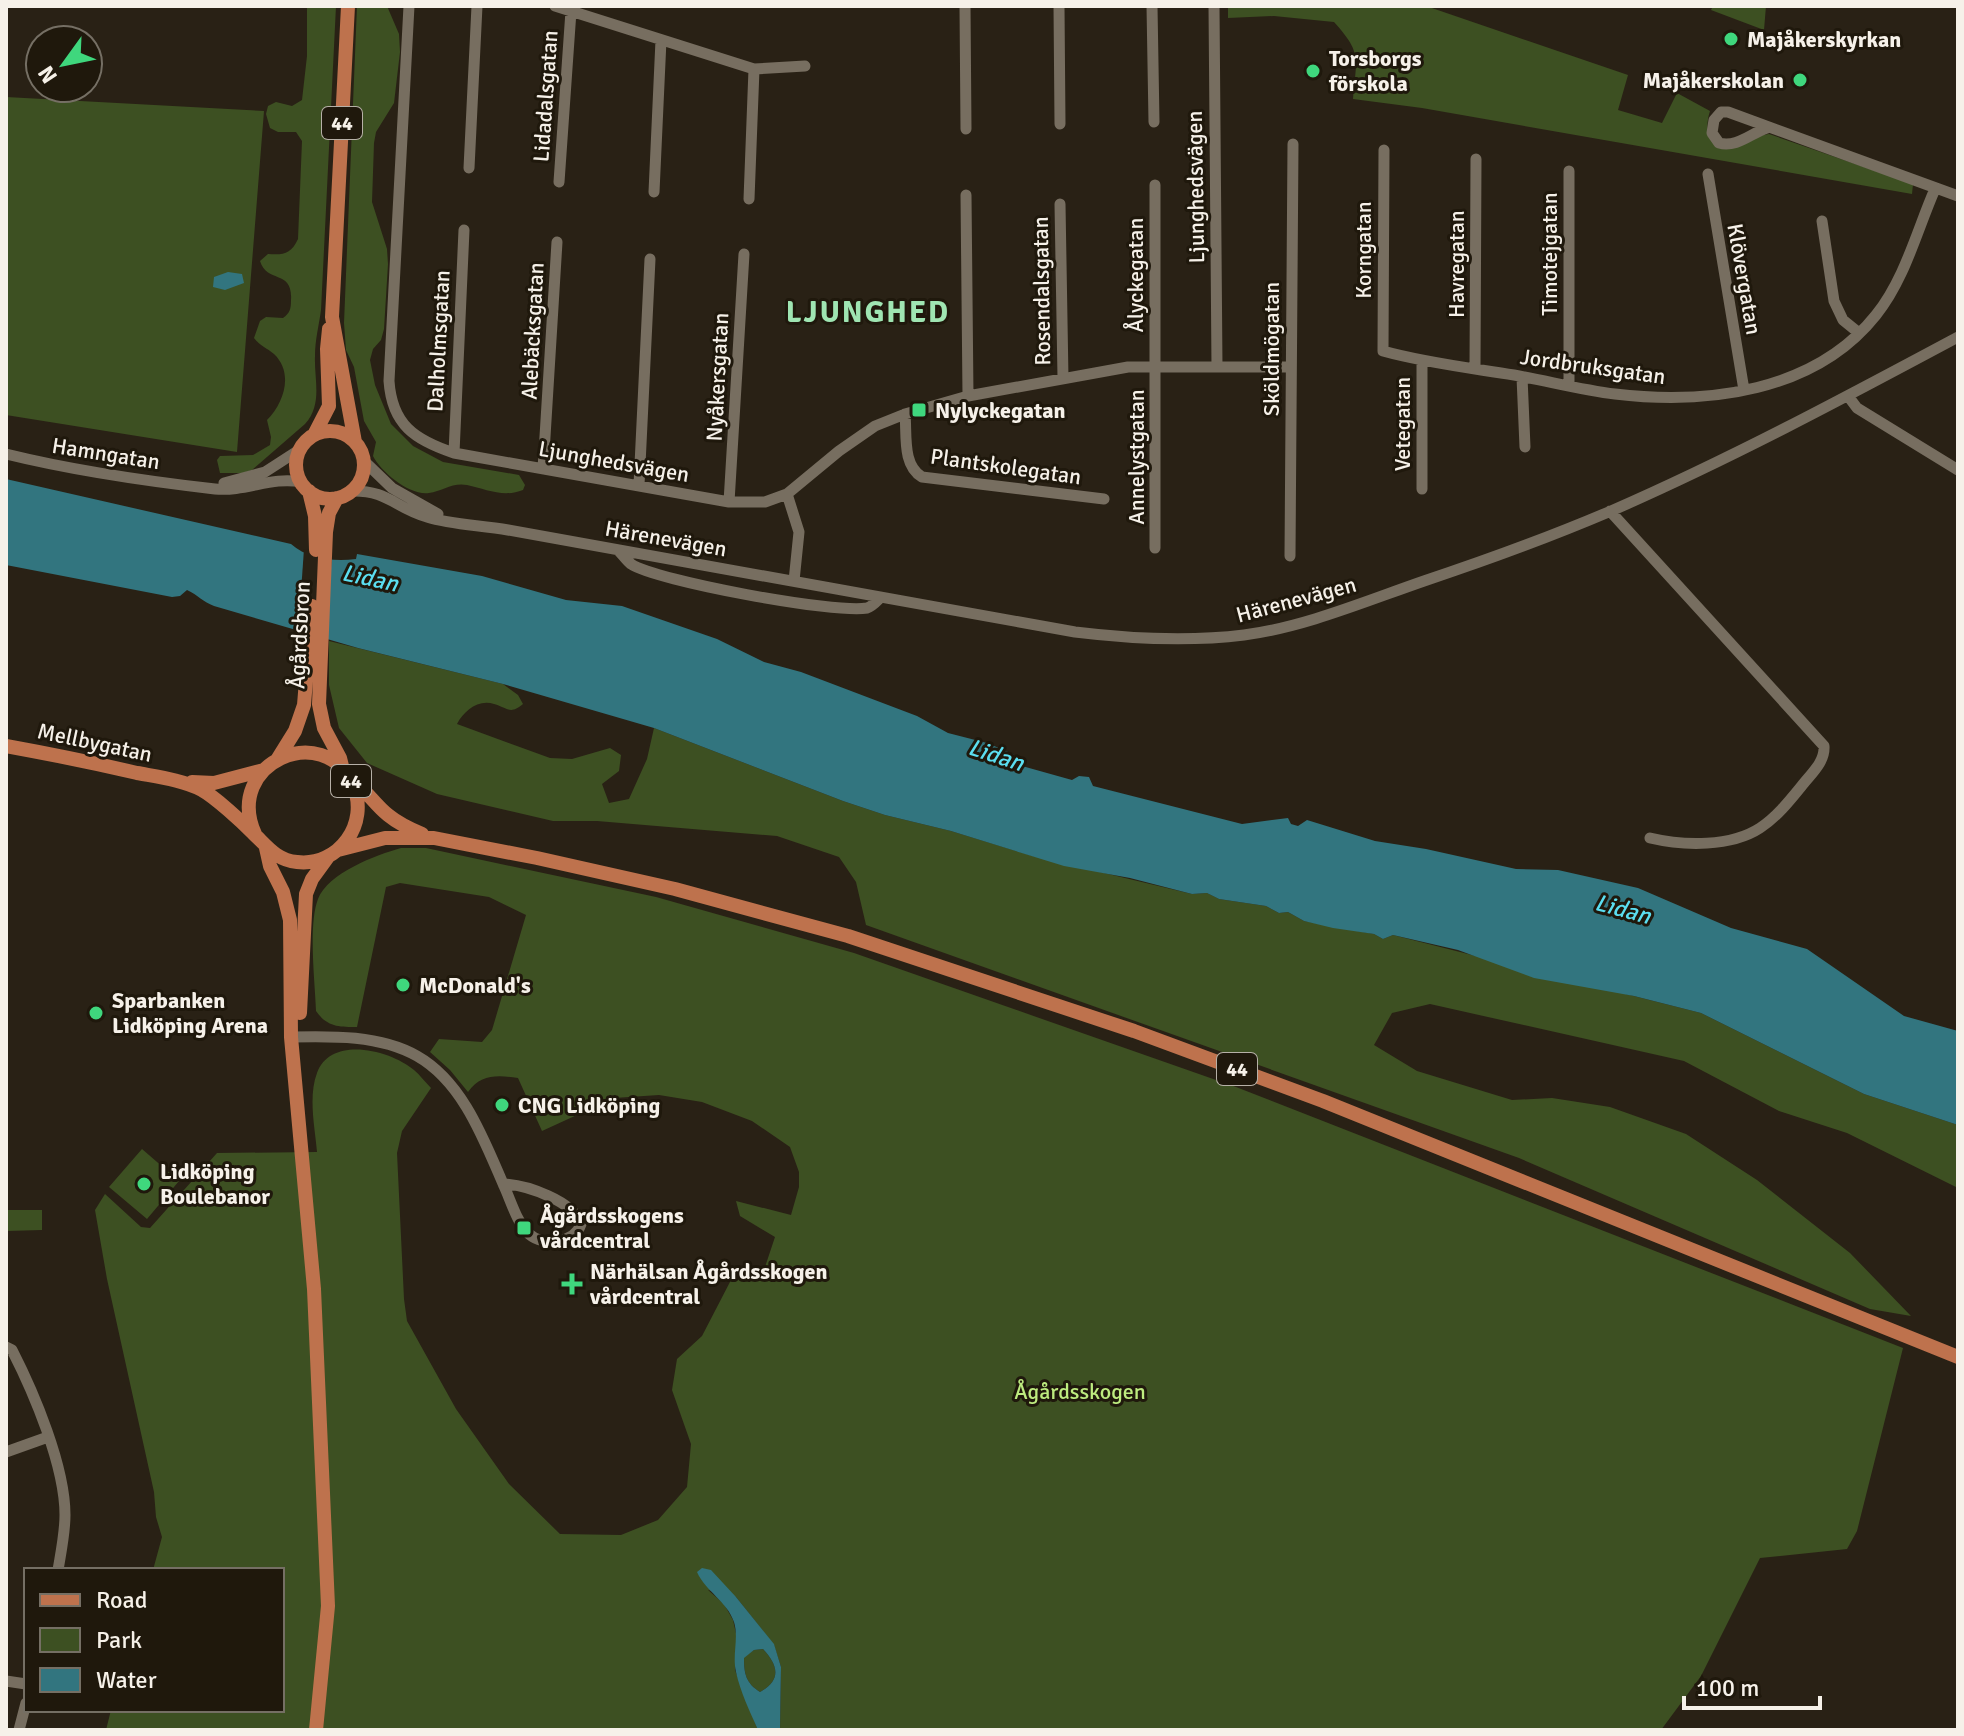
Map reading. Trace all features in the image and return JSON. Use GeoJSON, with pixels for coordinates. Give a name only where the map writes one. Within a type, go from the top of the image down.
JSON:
{"type":"FeatureCollection","features":[{"type":"Feature","properties":{"kind":"main road","name":"44"},"geometry":{"type":"LineString","coordinates":[[305,487],[296,466],[299,450],[314,435],[329,406],[327,349],[332,317],[348,6]]}},
{"type":"Feature","properties":{"kind":"main road","name":"44"},"geometry":{"type":"LineString","coordinates":[[332,317],[355,442],[363,460],[361,477],[344,494]]}},
{"type":"Feature","properties":{"kind":"main road"},"geometry":{"type":"LineString","coordinates":[[314,435],[336,431],[355,442]]}},
{"type":"Feature","properties":{"kind":"main road"},"geometry":{"type":"LineString","coordinates":[[305,487],[322,497],[344,494]]}},
{"type":"Feature","properties":{"kind":"main road","name":"Ågårdsbron"},"geometry":{"type":"LineString","coordinates":[[305,487],[322,533]]}},
{"type":"Feature","properties":{"kind":"main road","name":"Ågårdsbron"},"geometry":{"type":"LineString","coordinates":[[344,494],[329,513],[322,533],[314,664],[321,717],[347,775]]}},
{"type":"Feature","properties":{"kind":"main road","name":"Ågårdsbron"},"geometry":{"type":"LineString","coordinates":[[277,760],[300,717],[314,664]]}},
{"type":"Feature","properties":{"kind":"main road","name":"Mellbygatan"},"geometry":{"type":"LineString","coordinates":[[6,746],[176,781],[201,790],[255,834]]}},
{"type":"Feature","properties":{"kind":"main road","name":"44"},"geometry":{"type":"LineString","coordinates":[[264,770],[288,755],[324,757],[364,788],[387,815],[405,827],[434,838],[675,889],[848,936],[1134,1031],[1442,1147],[1958,1357]]}},
{"type":"Feature","properties":{"kind":"main road"},"geometry":{"type":"LineString","coordinates":[[264,770],[250,796],[249,816],[255,834],[266,848],[290,920],[300,1114],[314,1289],[328,1606],[316,1730]]}},
{"type":"Feature","properties":{"kind":"main road","name":"Mellbygatan"},"geometry":{"type":"LineString","coordinates":[[176,781],[214,783],[264,770]]}},
{"type":"Feature","properties":{"kind":"main road","name":"44"},"geometry":{"type":"LineString","coordinates":[[333,853],[351,835],[357,817],[357,798],[347,775]]}},
{"type":"Feature","properties":{"kind":"main road","name":"44"},"geometry":{"type":"LineString","coordinates":[[266,848],[275,855],[307,863],[385,838],[434,838]]}},
{"type":"Feature","properties":{"kind":"main road"},"geometry":{"type":"LineString","coordinates":[[295,1037],[306,894],[312,879],[333,853]]}},
{"type":"Feature","properties":{"kind":"street","name":"Ljunghedsvägen"},"geometry":{"type":"LineString","coordinates":[[409,6],[390,393],[397,415],[404,425],[426,443],[454,453],[729,502],[765,502],[787,494],[857,438],[885,421],[968,396],[1113,369],[1156,366],[1291,367]]}},
{"type":"Feature","properties":{"kind":"street"},"geometry":{"type":"LineString","coordinates":[[469,168],[477,6]]}},
{"type":"Feature","properties":{"kind":"street"},"geometry":{"type":"LineString","coordinates":[[555,6],[754,69],[805,66]]}},
{"type":"Feature","properties":{"kind":"street"},"geometry":{"type":"LineString","coordinates":[[965,6],[966,129]]}},
{"type":"Feature","properties":{"kind":"street"},"geometry":{"type":"LineString","coordinates":[[1059,6],[1060,124]]}},
{"type":"Feature","properties":{"kind":"street"},"geometry":{"type":"LineString","coordinates":[[1152,6],[1154,122]]}},
{"type":"Feature","properties":{"kind":"street","name":"Ljunghedsvägen"},"geometry":{"type":"LineString","coordinates":[[1214,6],[1217,367]]}},
{"type":"Feature","properties":{"kind":"street","name":"Lidadalsgatan"},"geometry":{"type":"LineString","coordinates":[[559,182],[571,11]]}},
{"type":"Feature","properties":{"kind":"street"},"geometry":{"type":"LineString","coordinates":[[654,192],[661,40]]}},
{"type":"Feature","properties":{"kind":"street"},"geometry":{"type":"LineString","coordinates":[[749,199],[754,69]]}},
{"type":"Feature","properties":{"kind":"street"},"geometry":{"type":"LineString","coordinates":[[1767,128],[1958,196]]}},
{"type":"Feature","properties":{"kind":"street","name":"Sköldmögatan"},"geometry":{"type":"LineString","coordinates":[[1290,556],[1293,144]]}},
{"type":"Feature","properties":{"kind":"street","name":"Korngatan"},"geometry":{"type":"LineString","coordinates":[[1383,351],[1384,150]]}},
{"type":"Feature","properties":{"kind":"street","name":"Havregatan"},"geometry":{"type":"LineString","coordinates":[[1475,368],[1476,159]]}},
{"type":"Feature","properties":{"kind":"street","name":"Timotejgatan"},"geometry":{"type":"LineString","coordinates":[[1569,171],[1569,385]]}},
{"type":"Feature","properties":{"kind":"street","name":"Klövergatan"},"geometry":{"type":"LineString","coordinates":[[1708,174],[1744,390]]}},
{"type":"Feature","properties":{"kind":"street","name":"Ålyckegatan"},"geometry":{"type":"LineString","coordinates":[[1155,185],[1156,366]]}},
{"type":"Feature","properties":{"kind":"street","name":"Jordbruksgatan"},"geometry":{"type":"LineString","coordinates":[[1383,351],[1614,394],[1663,397],[1712,395],[1790,377],[1835,354],[1859,333],[1891,292],[1935,189]]}},
{"type":"Feature","properties":{"kind":"street"},"geometry":{"type":"LineString","coordinates":[[966,195],[968,396]]}},
{"type":"Feature","properties":{"kind":"street","name":"Rosendalsgatan"},"geometry":{"type":"LineString","coordinates":[[1060,204],[1063,378]]}},
{"type":"Feature","properties":{"kind":"street"},"geometry":{"type":"LineString","coordinates":[[1822,221],[1834,301],[1843,320],[1859,333]]}},
{"type":"Feature","properties":{"kind":"street","name":"Dalholmsgatan"},"geometry":{"type":"LineString","coordinates":[[454,453],[464,230]]}},
{"type":"Feature","properties":{"kind":"street","name":"Alebäcksgatan"},"geometry":{"type":"LineString","coordinates":[[543,469],[557,242]]}},
{"type":"Feature","properties":{"kind":"street","name":"Nyåkersgatan"},"geometry":{"type":"LineString","coordinates":[[729,502],[744,254]]}},
{"type":"Feature","properties":{"kind":"street"},"geometry":{"type":"LineString","coordinates":[[639,485],[650,259]]}},
{"type":"Feature","properties":{"kind":"street","name":"Härenevägen"},"geometry":{"type":"LineString","coordinates":[[344,494],[379,493],[411,512],[438,520],[1075,632],[1141,640],[1192,640],[1246,635],[1299,623],[1387,594],[1610,511],[1774,434],[1958,337]]}},
{"type":"Feature","properties":{"kind":"street","name":"Vetegatan"},"geometry":{"type":"LineString","coordinates":[[1422,360],[1422,489]]}},
{"type":"Feature","properties":{"kind":"street","name":"Annelystgatan"},"geometry":{"type":"LineString","coordinates":[[1155,548],[1156,366]]}},
{"type":"Feature","properties":{"kind":"street"},"geometry":{"type":"LineString","coordinates":[[1522,377],[1525,447]]}},
{"type":"Feature","properties":{"kind":"street"},"geometry":{"type":"LineString","coordinates":[[1848,396],[1857,408],[1958,470]]}},
{"type":"Feature","properties":{"kind":"street","name":"Plantskolegatan"},"geometry":{"type":"LineString","coordinates":[[905,414],[909,463],[919,475],[1104,499]]}},
{"type":"Feature","properties":{"kind":"street"},"geometry":{"type":"LineString","coordinates":[[200,486],[252,478],[299,450]]}},
{"type":"Feature","properties":{"kind":"street","name":"Hamngatan"},"geometry":{"type":"LineString","coordinates":[[6,454],[130,479],[200,486]]}},
{"type":"Feature","properties":{"kind":"street","name":"Härenevägen"},"geometry":{"type":"LineString","coordinates":[[363,460],[392,488],[453,521]]}},
{"type":"Feature","properties":{"kind":"street"},"geometry":{"type":"LineString","coordinates":[[200,486],[245,489],[283,479],[305,487]]}},
{"type":"Feature","properties":{"kind":"street"},"geometry":{"type":"LineString","coordinates":[[787,494],[799,532],[794,581]]}},
{"type":"Feature","properties":{"kind":"street"},"geometry":{"type":"LineString","coordinates":[[1610,511],[1824,746],[1822,760],[1803,784],[1770,821],[1748,835],[1696,844],[1650,838]]}},
{"type":"Feature","properties":{"kind":"street"},"geometry":{"type":"LineString","coordinates":[[618,550],[632,564],[659,573],[770,599],[862,608],[874,605],[881,597]]}},
{"type":"Feature","properties":{"kind":"street"},"geometry":{"type":"LineString","coordinates":[[295,1037],[372,1040],[407,1051],[431,1066],[451,1086],[472,1116],[524,1228],[533,1237],[554,1241],[573,1237],[579,1231],[581,1224],[578,1215],[563,1202],[504,1184]]}},
{"type":"Feature","properties":{"kind":"street"},"geometry":{"type":"LineString","coordinates":[[8,1347],[21,1366],[60,1479],[65,1526],[58,1568]]}},
{"type":"Feature","properties":{"kind":"street"},"geometry":{"type":"LineString","coordinates":[[6,1452],[48,1437]]}},
{"type":"Feature","properties":{"kind":"green space"},"geometry":{"type":"Polygon","coordinates":[[[307,6],[336,6],[321,310],[315,350],[316,400],[305,424],[252,470],[220,473],[217,460],[220,456],[253,455],[270,445],[267,420],[278,405],[284,388],[284,370],[280,362],[254,338],[260,321],[266,317],[283,318],[290,308],[291,290],[288,284],[263,268],[260,261],[268,254],[293,248],[298,239],[302,141],[296,132],[278,132],[270,128],[266,114],[268,106],[276,102],[292,106],[302,100],[307,56],[307,6]]]}},
{"type":"Feature","properties":{"kind":"green space"},"geometry":{"type":"Polygon","coordinates":[[[357,6],[387,6],[399,34],[400,52],[394,103],[376,132],[374,143],[372,202],[387,249],[388,264],[384,329],[370,360],[375,385],[391,424],[413,446],[443,462],[519,475],[525,485],[523,490],[502,493],[462,484],[421,493],[397,482],[373,456],[376,442],[364,421],[354,367],[346,350],[344,323],[357,6]]]}},
{"type":"Feature","properties":{"kind":"green space"},"geometry":{"type":"Polygon","coordinates":[[[1228,6],[1426,6],[1628,75],[1618,110],[1662,123],[1677,93],[1710,111],[1708,129],[1715,144],[1769,134],[1913,184],[1912,194],[1422,108],[1353,99],[1356,57],[1350,42],[1334,22],[1274,16],[1228,18],[1228,6]]]}},
{"type":"Feature","properties":{"kind":"green space"},"geometry":{"type":"Polygon","coordinates":[[[1713,6],[1766,6],[1764,30],[1711,10],[1713,6]]]}},
{"type":"Feature","properties":{"kind":"green space"},"geometry":{"type":"Polygon","coordinates":[[[6,97],[24,98],[24,104],[104,102],[264,111],[237,452],[6,415],[6,97]]]}},
{"type":"Feature","properties":{"kind":"green space"},"geometry":{"type":"Polygon","coordinates":[[[329,641],[503,684],[518,695],[523,704],[512,710],[482,703],[463,715],[457,724],[550,758],[572,759],[610,748],[621,755],[619,771],[602,784],[609,803],[629,799],[647,759],[654,728],[843,801],[1033,856],[1192,894],[1207,893],[1219,899],[1266,906],[1279,913],[1288,912],[1304,921],[1374,934],[1383,939],[1393,935],[1701,1013],[1864,1094],[1958,1125],[1958,1188],[1847,1133],[1779,1111],[1684,1061],[1430,1004],[1392,1013],[1374,1045],[1417,1071],[1512,1100],[1552,1098],[1610,1107],[1686,1134],[1757,1180],[1850,1253],[1911,1316],[1870,1309],[1519,1158],[866,925],[856,882],[839,857],[777,836],[597,821],[553,821],[437,794],[367,763],[339,728],[329,685],[329,641]]]}},
{"type":"Feature","properties":{"kind":"green space","name":"Ågårdsskogen"},"geometry":{"type":"Polygon","coordinates":[[[401,848],[426,848],[656,897],[854,953],[1236,1087],[1903,1348],[1857,1531],[1847,1549],[1760,1558],[1701,1676],[1661,1730],[780,1730],[781,1667],[774,1645],[736,1597],[708,1590],[724,1604],[733,1620],[737,1638],[735,1670],[758,1730],[106,1730],[110,1712],[284,1712],[284,1568],[154,1568],[162,1537],[95,1210],[105,1194],[141,1227],[150,1228],[217,1153],[317,1152],[314,1082],[324,1061],[335,1054],[348,1050],[376,1052],[414,1070],[431,1088],[402,1131],[397,1153],[407,1321],[456,1409],[509,1484],[560,1534],[621,1535],[658,1520],[687,1487],[691,1444],[672,1390],[677,1359],[702,1336],[731,1280],[762,1276],[775,1237],[740,1216],[736,1201],[791,1215],[799,1187],[799,1172],[790,1147],[752,1121],[702,1102],[659,1095],[614,1098],[542,1131],[518,1078],[490,1077],[478,1082],[468,1092],[430,1052],[439,1039],[482,1042],[492,1030],[526,915],[489,897],[400,883],[386,887],[357,1027],[334,1025],[320,1016],[316,1011],[313,954],[313,923],[318,899],[332,881],[366,860],[401,848]]]}},
{"type":"Feature","properties":{"kind":"green space","name":"Lidköping Boulebanor"},"geometry":{"type":"Polygon","coordinates":[[[142,1149],[179,1181],[147,1219],[109,1187],[142,1149]]]}},
{"type":"Feature","properties":{"kind":"green space"},"geometry":{"type":"Polygon","coordinates":[[[6,1210],[42,1210],[42,1230],[6,1231],[6,1210]]]}},
{"type":"Feature","properties":{"kind":"green space"},"geometry":{"type":"Polygon","coordinates":[[[763,1649],[772,1661],[775,1677],[760,1692],[747,1678],[744,1657],[754,1650],[763,1649]]]}},
{"type":"Feature","properties":{"kind":"water"},"geometry":{"type":"Polygon","coordinates":[[[228,272],[242,274],[244,283],[225,290],[213,287],[214,277],[228,272]]]}},
{"type":"Feature","properties":{"kind":"water","name":"Lidan"},"geometry":{"type":"Polygon","coordinates":[[[6,479],[291,544],[305,553],[322,558],[356,559],[357,554],[482,576],[566,600],[622,606],[717,639],[764,662],[801,672],[917,716],[948,733],[987,743],[1013,754],[1022,766],[1072,780],[1079,776],[1089,777],[1093,786],[1242,824],[1288,818],[1291,824],[1298,826],[1307,820],[1375,841],[1516,869],[1558,870],[1638,888],[1731,928],[1807,949],[1904,1016],[1958,1031],[1958,1125],[1864,1094],[1701,1013],[1634,996],[1534,978],[1458,950],[1393,935],[1383,939],[1374,934],[1304,921],[1288,912],[1279,913],[1266,906],[1219,899],[1207,893],[1192,894],[1064,866],[843,801],[654,728],[214,606],[187,590],[180,596],[172,597],[6,565],[6,479]]]}},
{"type":"Feature","properties":{"kind":"water"},"geometry":{"type":"Polygon","coordinates":[[[702,1568],[711,1570],[774,1644],[781,1667],[780,1730],[758,1730],[736,1672],[734,1622],[727,1608],[697,1572],[702,1568]],[[763,1649],[754,1650],[744,1658],[747,1678],[760,1692],[775,1677],[763,1649]]]}},
{"type":"Feature","properties":{"kind":"pier"},"geometry":{"type":"Polygon","coordinates":[[[304,549],[332,555],[325,642],[298,634],[304,549]]]}},
{"type":"Feature","properties":{"kind":"place","name":"Majåkerskyrkan"},"geometry":{"type":"Point","coordinates":[1731,39]}},
{"type":"Feature","properties":{"kind":"place","name":"Torsborgs förskola"},"geometry":{"type":"Point","coordinates":[1313,71]}},
{"type":"Feature","properties":{"kind":"place","name":"Majåkerskolan"},"geometry":{"type":"Point","coordinates":[1800,80]}},
{"type":"Feature","properties":{"kind":"place","name":"Nylyckegatan"},"geometry":{"type":"Point","coordinates":[919,410]}},
{"type":"Feature","properties":{"kind":"place","name":"McDonald's"},"geometry":{"type":"Point","coordinates":[403,985]}},
{"type":"Feature","properties":{"kind":"place","name":"Sparbanken Lidköping Arena"},"geometry":{"type":"Point","coordinates":[96,1013]}},
{"type":"Feature","properties":{"kind":"place","name":"CNG Lidköping"},"geometry":{"type":"Point","coordinates":[502,1105]}},
{"type":"Feature","properties":{"kind":"place","name":"Lidköping Boulebanor"},"geometry":{"type":"Point","coordinates":[144,1184]}},
{"type":"Feature","properties":{"kind":"place","name":"Ågårdsskogens vårdcentral"},"geometry":{"type":"Point","coordinates":[524,1228]}},
{"type":"Feature","properties":{"kind":"place","name":"Närhälsan Ågårdsskogen vårdcentral"},"geometry":{"type":"Point","coordinates":[572,1284]}},
{"type":"Feature","properties":{"kind":"district","name":"LJUNGHED"},"geometry":{"type":"Point","coordinates":[868,312]}}]}
